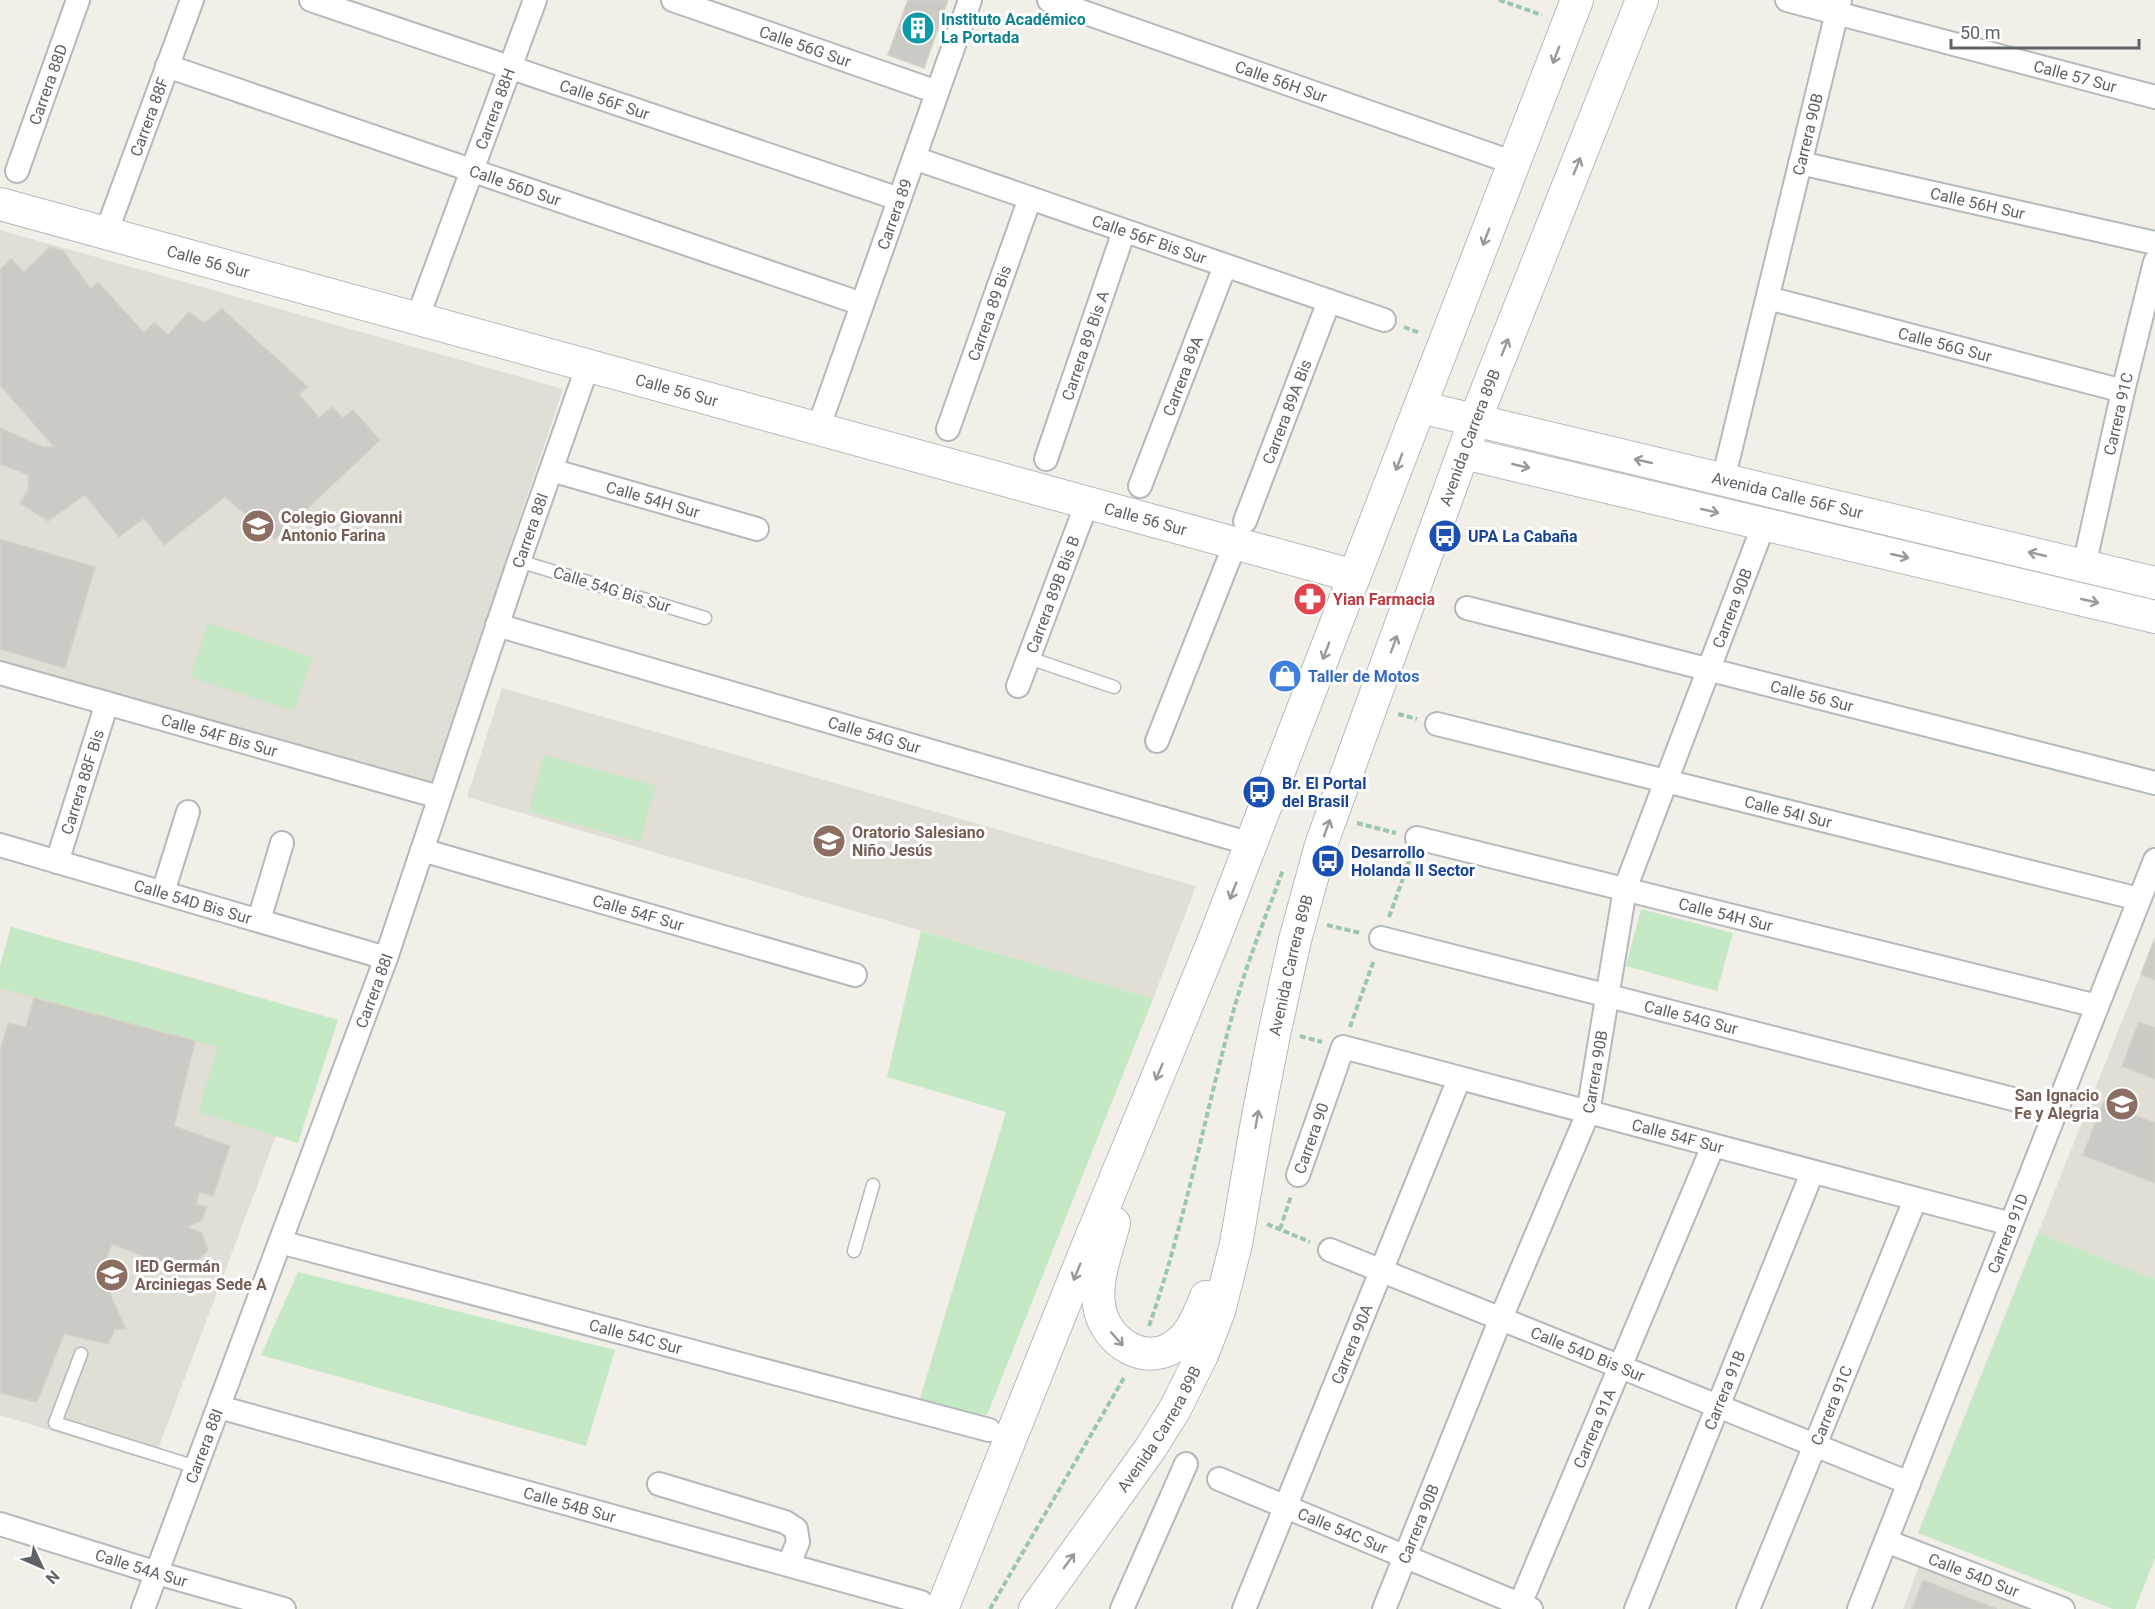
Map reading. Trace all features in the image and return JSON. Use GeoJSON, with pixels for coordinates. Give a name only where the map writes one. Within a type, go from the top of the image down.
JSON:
{"type":"FeatureCollection","features":[{"type":"Feature","properties":{"kind":"main road"},"geometry":{"type":"LineString","coordinates":[[932,1605],[1138,1122],[1251,844],[1577,0]]}},
{"type":"Feature","properties":{"kind":"main road","name":"Avenida Carrera 89B"},"geometry":{"type":"LineString","coordinates":[[1035,1609],[1150,1449],[1189,1384],[1219,1311],[1236,1244],[1275,1030],[1295,940],[1321,845],[1475,420],[1642,0]]}},
{"type":"Feature","properties":{"kind":"main road","name":"Calle 56 Sur"},"geometry":{"type":"LineString","coordinates":[[0,204],[1087,503],[1240,532],[1354,576]]}},
{"type":"Feature","properties":{"kind":"main road","name":"Avenida Calle 56F Sur"},"geometry":{"type":"LineString","coordinates":[[1420,407],[2155,583]]}},
{"type":"Feature","properties":{"kind":"main road","name":"Avenida Calle 56F Sur"},"geometry":{"type":"LineString","coordinates":[[1464,453],[2155,617]]}},
{"type":"Feature","properties":{"kind":"main road"},"geometry":{"type":"LineString","coordinates":[[1138,1122],[1099,1286],[1102,1319],[1115,1339],[1125,1348],[1137,1353],[1161,1353],[1170,1349],[1191,1329],[1209,1290],[1249,1168]]}},
{"type":"Feature","properties":{"kind":"street","name":"Carrera 88D"},"geometry":{"type":"LineString","coordinates":[[17,171],[78,0]]}},
{"type":"Feature","properties":{"kind":"street","name":"Carrera 88F"},"geometry":{"type":"LineString","coordinates":[[106,233],[192,0]]}},
{"type":"Feature","properties":{"kind":"street","name":"Calle 56F Sur"},"geometry":{"type":"LineString","coordinates":[[311,0],[899,199]]}},
{"type":"Feature","properties":{"kind":"street","name":"Carrera 88H"},"geometry":{"type":"LineString","coordinates":[[417,318],[535,0]]}},
{"type":"Feature","properties":{"kind":"street","name":"Calle 56G Sur"},"geometry":{"type":"LineString","coordinates":[[673,0],[937,92]]}},
{"type":"Feature","properties":{"kind":"street","name":"Carrera 89"},"geometry":{"type":"LineString","coordinates":[[818,429],[970,0]]}},
{"type":"Feature","properties":{"kind":"street","name":"Calle 56H Sur"},"geometry":{"type":"LineString","coordinates":[[1049,0],[1514,163]]}},
{"type":"Feature","properties":{"kind":"street","name":"Calle 57 Sur"},"geometry":{"type":"LineString","coordinates":[[1787,0],[1839,7],[2155,97]]}},
{"type":"Feature","properties":{"kind":"street","name":"Carrera 90B"},"geometry":{"type":"LineString","coordinates":[[1723,480],[1839,7]]}},
{"type":"Feature","properties":{"kind":"street","name":"Calle 56D Sur"},"geometry":{"type":"LineString","coordinates":[[167,66],[862,303]]}},
{"type":"Feature","properties":{"kind":"street","name":"Calle 56F Bis Sur"},"geometry":{"type":"LineString","coordinates":[[914,158],[1384,320]]}},
{"type":"Feature","properties":{"kind":"street","name":"Calle 56H Sur"},"geometry":{"type":"LineString","coordinates":[[1800,163],[2155,243]]}},
{"type":"Feature","properties":{"kind":"street","name":"Carrera 89 Bis"},"geometry":{"type":"LineString","coordinates":[[948,429],[1030,198]]}},
{"type":"Feature","properties":{"kind":"street","name":"Carrera 89 Bis A"},"geometry":{"type":"LineString","coordinates":[[1046,459],[1124,231]]}},
{"type":"Feature","properties":{"kind":"street","name":"Carrera 91C"},"geometry":{"type":"LineString","coordinates":[[2084,566],[2123,391],[2155,262]]}},
{"type":"Feature","properties":{"kind":"street","name":"Carrera 89A"},"geometry":{"type":"LineString","coordinates":[[1140,486],[1225,266]]}},
{"type":"Feature","properties":{"kind":"street","name":"Calle 56G Sur"},"geometry":{"type":"LineString","coordinates":[[1768,298],[2123,391]]}},
{"type":"Feature","properties":{"kind":"street","name":"Carrera 89A Bis"},"geometry":{"type":"LineString","coordinates":[[1157,741],[1329,301]]}},
{"type":"Feature","properties":{"kind":"street","name":"Carrera 88I"},"geometry":{"type":"LineString","coordinates":[[144,1609],[386,957],[497,625],[588,365]]}},
{"type":"Feature","properties":{"kind":"street","name":"Calle 54H Sur"},"geometry":{"type":"LineString","coordinates":[[551,470],[757,530]]}},
{"type":"Feature","properties":{"kind":"street","name":"Carrera 89B Bis B"},"geometry":{"type":"LineString","coordinates":[[1018,686],[1087,503]]}},
{"type":"Feature","properties":{"kind":"street","name":"Carrera 90B"},"geometry":{"type":"LineString","coordinates":[[1384,1609],[1501,1318],[1588,1113],[1625,889],[1764,524]]}},
{"type":"Feature","properties":{"kind":"street","name":"Calle 56 Sur"},"geometry":{"type":"LineString","coordinates":[[1467,608],[2155,783]]}},
{"type":"Feature","properties":{"kind":"street","name":"Calle 54G Sur"},"geometry":{"type":"LineString","coordinates":[[497,625],[1251,844]]}},
{"type":"Feature","properties":{"kind":"street","name":"Calle 54F Bis Sur"},"geometry":{"type":"LineString","coordinates":[[0,673],[439,797]]}},
{"type":"Feature","properties":{"kind":"street","name":"Carrera 88F Bis"},"geometry":{"type":"LineString","coordinates":[[57,862],[107,703]]}},
{"type":"Feature","properties":{"kind":"street","name":"Calle 54I Sur"},"geometry":{"type":"LineString","coordinates":[[1437,724],[2139,899]]}},
{"type":"Feature","properties":{"kind":"street"},"geometry":{"type":"LineString","coordinates":[[163,892],[188,812]]}},
{"type":"Feature","properties":{"kind":"street","name":"Calle 54H Sur"},"geometry":{"type":"LineString","coordinates":[[1417,838],[2097,1006]]}},
{"type":"Feature","properties":{"kind":"street"},"geometry":{"type":"LineString","coordinates":[[259,920],[282,843]]}},
{"type":"Feature","properties":{"kind":"street","name":"Calle 54D Bis Sur"},"geometry":{"type":"LineString","coordinates":[[0,845],[386,957]]}},
{"type":"Feature","properties":{"kind":"street","name":"Calle 54F Sur"},"geometry":{"type":"LineString","coordinates":[[422,850],[855,975]]}},
{"type":"Feature","properties":{"kind":"street","name":"Carrera 91D"},"geometry":{"type":"LineString","coordinates":[[1859,1609],[2155,860]]}},
{"type":"Feature","properties":{"kind":"street","name":"Calle 54G Sur"},"geometry":{"type":"LineString","coordinates":[[1382,938],[2056,1110]]}},
{"type":"Feature","properties":{"kind":"street","name":"Calle 54F Sur"},"geometry":{"type":"LineString","coordinates":[[1343,1047],[2011,1224]]}},
{"type":"Feature","properties":{"kind":"street","name":"Carrera 90"},"geometry":{"type":"LineString","coordinates":[[1299,1175],[1343,1047]]}},
{"type":"Feature","properties":{"kind":"street","name":"Carrera 90A"},"geometry":{"type":"LineString","coordinates":[[1244,1609],[1459,1078]]}},
{"type":"Feature","properties":{"kind":"street","name":"Carrera 91A"},"geometry":{"type":"LineString","coordinates":[[1523,1608],[1620,1366],[1713,1146]]}},
{"type":"Feature","properties":{"kind":"street","name":"Carrera 91B"},"geometry":{"type":"LineString","coordinates":[[1636,1609],[1812,1173]]}},
{"type":"Feature","properties":{"kind":"street","name":"Carrera 91C"},"geometry":{"type":"LineString","coordinates":[[1748,1609],[1915,1200]]}},
{"type":"Feature","properties":{"kind":"street","name":"Calle 54C Sur"},"geometry":{"type":"LineString","coordinates":[[279,1242],[989,1431]]}},
{"type":"Feature","properties":{"kind":"street","name":"Calle 54D Bis Sur"},"geometry":{"type":"LineString","coordinates":[[1330,1250],[1909,1483]]}},
{"type":"Feature","properties":{"kind":"street","name":"Calle 54B Sur"},"geometry":{"type":"LineString","coordinates":[[219,1407],[932,1605]]}},
{"type":"Feature","properties":{"kind":"street"},"geometry":{"type":"LineString","coordinates":[[1122,1609],[1186,1464]]}},
{"type":"Feature","properties":{"kind":"street","name":"Calle 54C Sur"},"geometry":{"type":"LineString","coordinates":[[1220,1479],[1523,1608]]}},
{"type":"Feature","properties":{"kind":"street"},"geometry":{"type":"LineString","coordinates":[[658,1484],[785,1522],[795,1530],[798,1542],[789,1564]]}},
{"type":"Feature","properties":{"kind":"street","name":"Calle 54A Sur"},"geometry":{"type":"LineString","coordinates":[[0,1524],[157,1573],[284,1609]]}},
{"type":"Feature","properties":{"kind":"street","name":"Calle 54D Sur"},"geometry":{"type":"LineString","coordinates":[[1886,1541],[2063,1609]]}},
{"type":"Feature","properties":{"kind":"lane","name":"Calle 54G Bis Sur"},"geometry":{"type":"LineString","coordinates":[[519,561],[705,618]]}},
{"type":"Feature","properties":{"kind":"lane"},"geometry":{"type":"LineString","coordinates":[[1029,658],[1114,687]]}},
{"type":"Feature","properties":{"kind":"lane"},"geometry":{"type":"LineString","coordinates":[[854,1251],[873,1185]]}},
{"type":"Feature","properties":{"kind":"lane"},"geometry":{"type":"LineString","coordinates":[[81,1354],[55,1423],[196,1467]]}},
{"type":"Feature","properties":{"kind":"path"},"geometry":{"type":"LineString","coordinates":[[1499,0],[1552,19]]}},
{"type":"Feature","properties":{"kind":"path"},"geometry":{"type":"LineString","coordinates":[[1355,822],[1417,838]]}},
{"type":"Feature","properties":{"kind":"path"},"geometry":{"type":"LineString","coordinates":[[990,1609],[1118,1391],[1148,1329],[1176,1242],[1235,1007],[1285,864]]}},
{"type":"Feature","properties":{"kind":"path"},"geometry":{"type":"LineString","coordinates":[[1324,925],[1382,938]]}},
{"type":"Feature","properties":{"kind":"path","name":"Carrera 90"},"geometry":{"type":"LineString","coordinates":[[1280,1229],[1299,1175]]}},
{"type":"Feature","properties":{"kind":"path"},"geometry":{"type":"LineString","coordinates":[[1266,1224],[1330,1250]]}},
{"type":"Feature","properties":{"kind":"shaded area","name":"Colegio Giovanni Antonio Farina"},"geometry":{"type":"Polygon","coordinates":[[[0,230],[563,389],[430,786],[0,663],[0,230]]]}},
{"type":"Feature","properties":{"kind":"shaded area","name":"Oratorio Salesiano Niño Jesús"},"geometry":{"type":"Polygon","coordinates":[[[502,688],[1196,886],[1153,999],[467,797],[502,688]]]}},
{"type":"Feature","properties":{"kind":"shaded area","name":"IED Germán Arciniegas Sede A"},"geometry":{"type":"Polygon","coordinates":[[[11,927],[237,990],[198,1112],[276,1136],[153,1462],[0,1415],[0,966],[11,927]]]}},
{"type":"Feature","properties":{"kind":"shaded area","name":"San Ignacio Fe y Alegria"},"geometry":{"type":"Polygon","coordinates":[[[2155,938],[2155,1279],[2038,1233],[2155,938]]]}},
{"type":"Feature","properties":{"kind":"shaded area"},"geometry":{"type":"Polygon","coordinates":[[[1919,1566],[2035,1609],[1903,1609],[1919,1566]]]}},
{"type":"Feature","properties":{"kind":"green space"},"geometry":{"type":"Polygon","coordinates":[[[208,623],[312,657],[294,711],[190,677],[208,623]]]}},
{"type":"Feature","properties":{"kind":"green space"},"geometry":{"type":"Polygon","coordinates":[[[544,755],[656,786],[640,842],[528,811],[544,755]]]}},
{"type":"Feature","properties":{"kind":"green space"},"geometry":{"type":"Polygon","coordinates":[[[1641,909],[1733,933],[1717,991],[1626,966],[1641,909]]]}},
{"type":"Feature","properties":{"kind":"green space"},"geometry":{"type":"Polygon","coordinates":[[[11,927],[338,1020],[298,1143],[198,1112],[218,1047],[0,988],[0,966],[11,927]]]}},
{"type":"Feature","properties":{"kind":"green space"},"geometry":{"type":"Polygon","coordinates":[[[921,931],[1153,999],[987,1415],[918,1405],[1006,1112],[887,1077],[921,931]]]}},
{"type":"Feature","properties":{"kind":"green space"},"geometry":{"type":"Polygon","coordinates":[[[2038,1233],[2155,1279],[2155,1558],[2135,1609],[2113,1609],[1918,1533],[2038,1233]]]}},
{"type":"Feature","properties":{"kind":"green space"},"geometry":{"type":"Polygon","coordinates":[[[298,1272],[615,1350],[586,1446],[261,1355],[298,1272]]]}},
{"type":"Feature","properties":{"kind":"building","name":"Instituto Académico La Portada"},"geometry":{"type":"Polygon","coordinates":[[[908,0],[948,0],[924,68],[888,55],[908,0]]]}},
{"type":"Feature","properties":{"kind":"building"},"geometry":{"type":"Polygon","coordinates":[[[50,247],[63,251],[91,289],[98,282],[144,333],[154,322],[168,335],[189,312],[204,323],[222,309],[308,387],[299,394],[319,418],[332,407],[343,418],[353,410],[380,440],[275,539],[225,497],[164,545],[144,518],[119,537],[85,495],[48,521],[20,503],[28,491],[29,475],[0,464],[0,428],[43,447],[54,447],[0,385],[0,270],[11,259],[24,272],[50,247]]]}},
{"type":"Feature","properties":{"kind":"building"},"geometry":{"type":"Polygon","coordinates":[[[0,539],[95,567],[65,668],[0,649],[0,539]]]}},
{"type":"Feature","properties":{"kind":"building"},"geometry":{"type":"Polygon","coordinates":[[[2155,938],[2155,980],[2141,974],[2155,938]]]}},
{"type":"Feature","properties":{"kind":"building"},"geometry":{"type":"Polygon","coordinates":[[[34,998],[195,1041],[174,1126],[230,1146],[213,1196],[199,1192],[196,1204],[207,1207],[202,1220],[188,1227],[202,1233],[208,1250],[200,1258],[182,1267],[161,1263],[112,1244],[101,1274],[126,1329],[115,1329],[108,1344],[64,1334],[37,1402],[0,1393],[0,1052],[8,1023],[26,1027],[34,998]]]}},
{"type":"Feature","properties":{"kind":"building"},"geometry":{"type":"Polygon","coordinates":[[[2139,1022],[2155,1028],[2155,1079],[2122,1066],[2139,1022]]]}},
{"type":"Feature","properties":{"kind":"building"},"geometry":{"type":"Polygon","coordinates":[[[2103,1103],[2155,1123],[2155,1183],[2083,1155],[2103,1103]]]}},
{"type":"Feature","properties":{"kind":"building"},"geometry":{"type":"Polygon","coordinates":[[[1923,1580],[1997,1609],[1912,1609],[1923,1580]]]}},
{"type":"Feature","properties":{"kind":"place","name":"Instituto Académico La Portada"},"geometry":{"type":"Point","coordinates":[918,28]}},
{"type":"Feature","properties":{"kind":"place","name":"Colegio Giovanni Antonio Farina"},"geometry":{"type":"Point","coordinates":[258,526]}},
{"type":"Feature","properties":{"kind":"place","name":"UPA La Cabaña"},"geometry":{"type":"Point","coordinates":[1445,536]}},
{"type":"Feature","properties":{"kind":"place","name":"Yian Farmacia"},"geometry":{"type":"Point","coordinates":[1310,599]}},
{"type":"Feature","properties":{"kind":"place","name":"Taller de Motos"},"geometry":{"type":"Point","coordinates":[1285,676]}},
{"type":"Feature","properties":{"kind":"place","name":"Br. El Portal del Brasil"},"geometry":{"type":"Point","coordinates":[1259,792]}},
{"type":"Feature","properties":{"kind":"place","name":"Oratorio Salesiano Niño Jesús"},"geometry":{"type":"Point","coordinates":[829,841]}},
{"type":"Feature","properties":{"kind":"place","name":"Desarrollo Holanda II Sector"},"geometry":{"type":"Point","coordinates":[1328,861]}},
{"type":"Feature","properties":{"kind":"place","name":"San Ignacio Fe y Alegria"},"geometry":{"type":"Point","coordinates":[2122,1104]}},
{"type":"Feature","properties":{"kind":"place","name":"IED Germán Arciniegas Sede A"},"geometry":{"type":"Point","coordinates":[112,1275]}}]}
